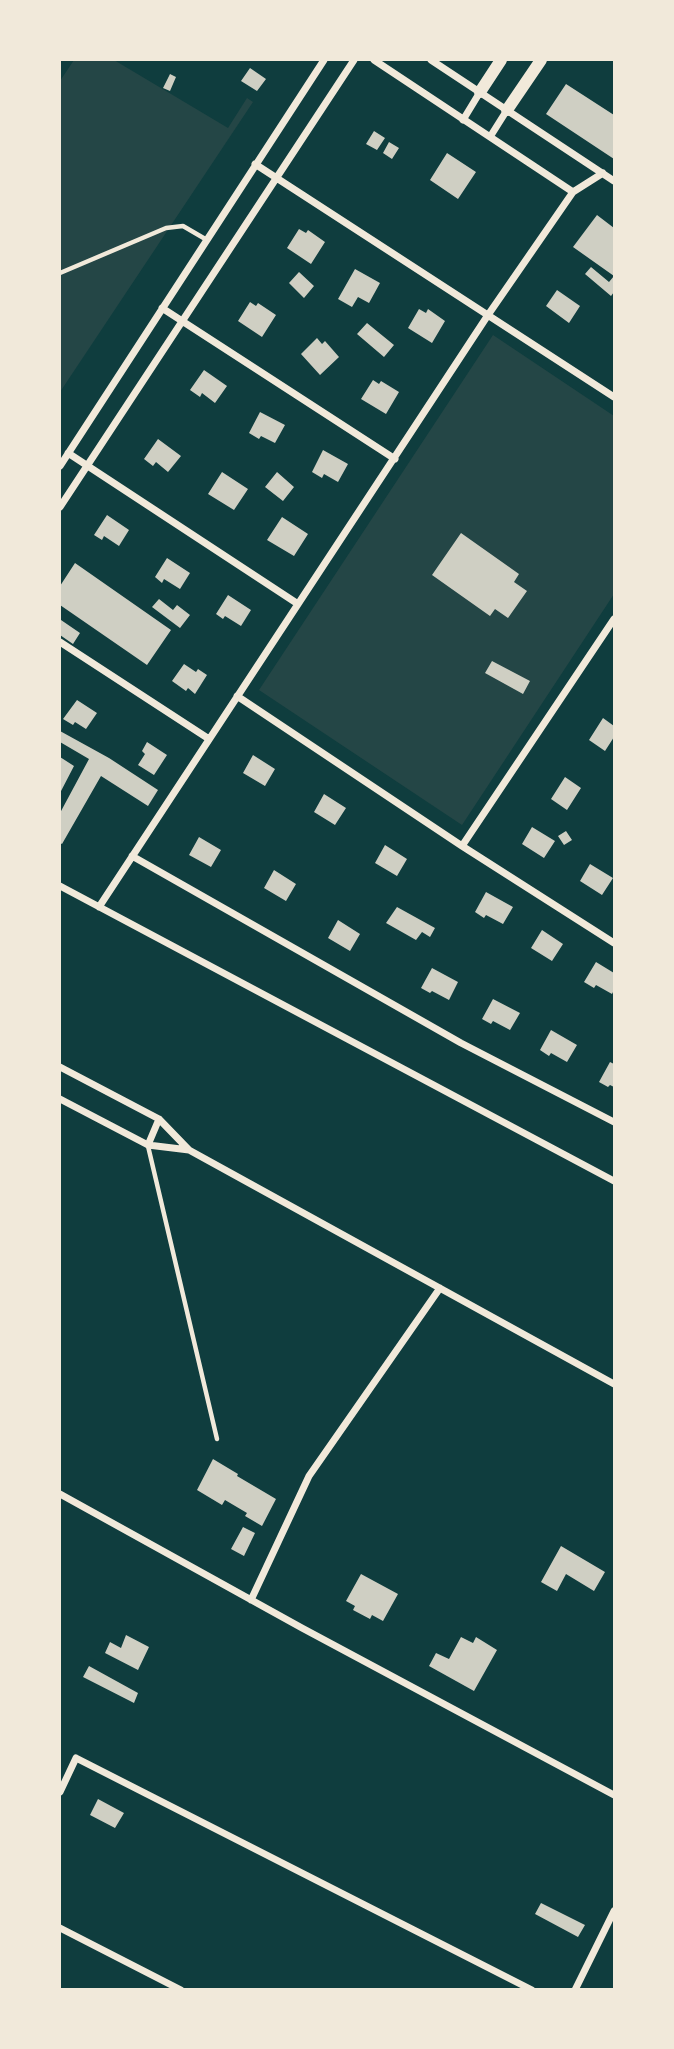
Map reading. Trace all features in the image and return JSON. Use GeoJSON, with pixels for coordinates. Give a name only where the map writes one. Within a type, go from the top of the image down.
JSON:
{"type":"FeatureCollection","features":[{"type":"Feature","properties":{"kind":"main road"},"geometry":{"type":"LineString","coordinates":[[480,92],[501,60]]}},
{"type":"Feature","properties":{"kind":"main road"},"geometry":{"type":"LineString","coordinates":[[507,110],[541,60]]}},
{"type":"Feature","properties":{"kind":"street"},"geometry":{"type":"LineString","coordinates":[[60,466],[324,60]]}},
{"type":"Feature","properties":{"kind":"street"},"geometry":{"type":"LineString","coordinates":[[60,507],[354,60]]}},
{"type":"Feature","properties":{"kind":"street"},"geometry":{"type":"LineString","coordinates":[[374,60],[573,192]]}},
{"type":"Feature","properties":{"kind":"street"},"geometry":{"type":"LineString","coordinates":[[431,60],[614,181]]}},
{"type":"Feature","properties":{"kind":"street"},"geometry":{"type":"LineString","coordinates":[[463,120],[480,92]]}},
{"type":"Feature","properties":{"kind":"street"},"geometry":{"type":"LineString","coordinates":[[489,137],[507,110]]}},
{"type":"Feature","properties":{"kind":"street"},"geometry":{"type":"LineString","coordinates":[[256,164],[614,397]]}},
{"type":"Feature","properties":{"kind":"street"},"geometry":{"type":"LineString","coordinates":[[99,907],[488,315],[573,192],[603,173]]}},
{"type":"Feature","properties":{"kind":"street"},"geometry":{"type":"LineString","coordinates":[[162,308],[395,458]]}},
{"type":"Feature","properties":{"kind":"street"},"geometry":{"type":"LineString","coordinates":[[68,453],[298,604]]}},
{"type":"Feature","properties":{"kind":"street"},"geometry":{"type":"LineString","coordinates":[[463,846],[614,619]]}},
{"type":"Feature","properties":{"kind":"street"},"geometry":{"type":"LineString","coordinates":[[60,642],[209,739]]}},
{"type":"Feature","properties":{"kind":"street"},"geometry":{"type":"LineString","coordinates":[[237,696],[614,943]]}},
{"type":"Feature","properties":{"kind":"street"},"geometry":{"type":"LineString","coordinates":[[132,856],[461,1043],[614,1122]]}},
{"type":"Feature","properties":{"kind":"street"},"geometry":{"type":"LineString","coordinates":[[60,886],[614,1181]]}},
{"type":"Feature","properties":{"kind":"street"},"geometry":{"type":"LineString","coordinates":[[60,1067],[159,1119],[189,1150],[614,1384]]}},
{"type":"Feature","properties":{"kind":"street"},"geometry":{"type":"LineString","coordinates":[[60,1099],[148,1145],[189,1150]]}},
{"type":"Feature","properties":{"kind":"street"},"geometry":{"type":"LineString","coordinates":[[148,1145],[159,1119]]}},
{"type":"Feature","properties":{"kind":"street"},"geometry":{"type":"LineString","coordinates":[[251,1600],[309,1476],[440,1288]]}},
{"type":"Feature","properties":{"kind":"street"},"geometry":{"type":"LineString","coordinates":[[60,1494],[614,1795]]}},
{"type":"Feature","properties":{"kind":"street"},"geometry":{"type":"LineString","coordinates":[[60,1792],[76,1758],[532,1990]]}},
{"type":"Feature","properties":{"kind":"street"},"geometry":{"type":"LineString","coordinates":[[575,1990],[614,1911]]}},
{"type":"Feature","properties":{"kind":"street"},"geometry":{"type":"LineString","coordinates":[[60,1928],[181,1990]]}},
{"type":"Feature","properties":{"kind":"lane"},"geometry":{"type":"LineString","coordinates":[[60,272],[166,228],[183,226],[206,240]]}},
{"type":"Feature","properties":{"kind":"lane"},"geometry":{"type":"LineString","coordinates":[[148,1145],[217,1439]]}},
{"type":"Feature","properties":{"kind":"shaded area"},"geometry":{"type":"Polygon","coordinates":[[[74,60],[114,60],[228,128],[247,98],[253,102],[60,392],[60,81],[74,60]]]}},
{"type":"Feature","properties":{"kind":"shaded area"},"geometry":{"type":"Polygon","coordinates":[[[493,335],[614,416],[614,594],[462,825],[259,690],[493,335]]]}},
{"type":"Feature","properties":{"kind":"building"},"geometry":{"type":"Polygon","coordinates":[[[250,68],[266,79],[257,91],[241,81],[250,68]]]}},
{"type":"Feature","properties":{"kind":"building"},"geometry":{"type":"Polygon","coordinates":[[[170,74],[176,77],[170,91],[163,88],[170,74]]]}},
{"type":"Feature","properties":{"kind":"building"},"geometry":{"type":"Polygon","coordinates":[[[566,84],[614,115],[614,159],[546,114],[566,84]]]}},
{"type":"Feature","properties":{"kind":"building"},"geometry":{"type":"Polygon","coordinates":[[[374,131],[385,138],[377,150],[366,144],[374,131]]]}},
{"type":"Feature","properties":{"kind":"building"},"geometry":{"type":"Polygon","coordinates":[[[389,142],[399,148],[392,159],[383,153],[389,142]]]}},
{"type":"Feature","properties":{"kind":"building"},"geometry":{"type":"Polygon","coordinates":[[[447,153],[476,172],[458,199],[430,180],[447,153]]]}},
{"type":"Feature","properties":{"kind":"building"},"geometry":{"type":"Polygon","coordinates":[[[597,215],[614,228],[614,276],[573,247],[597,215]]]}},
{"type":"Feature","properties":{"kind":"building"},"geometry":{"type":"Polygon","coordinates":[[[299,229],[306,233],[308,230],[325,242],[311,264],[287,248],[299,229]]]}},
{"type":"Feature","properties":{"kind":"building"},"geometry":{"type":"Polygon","coordinates":[[[591,267],[609,282],[614,276],[614,292],[611,296],[585,274],[591,267]]]}},
{"type":"Feature","properties":{"kind":"building"},"geometry":{"type":"Polygon","coordinates":[[[355,269],[380,283],[369,303],[358,297],[352,307],[338,299],[355,269]]]}},
{"type":"Feature","properties":{"kind":"building"},"geometry":{"type":"Polygon","coordinates":[[[299,272],[314,286],[304,298],[289,283],[299,272]]]}},
{"type":"Feature","properties":{"kind":"building"},"geometry":{"type":"Polygon","coordinates":[[[557,290],[580,306],[569,323],[546,306],[557,290]]]}},
{"type":"Feature","properties":{"kind":"building"},"geometry":{"type":"Polygon","coordinates":[[[250,302],[256,306],[258,303],[276,315],[262,337],[238,321],[250,302]]]}},
{"type":"Feature","properties":{"kind":"building"},"geometry":{"type":"Polygon","coordinates":[[[419,309],[426,313],[428,309],[445,321],[432,343],[408,328],[419,309]]]}},
{"type":"Feature","properties":{"kind":"building"},"geometry":{"type":"Polygon","coordinates":[[[367,323],[394,345],[384,357],[357,334],[367,323]]]}},
{"type":"Feature","properties":{"kind":"building"},"geometry":{"type":"Polygon","coordinates":[[[317,338],[322,344],[325,341],[339,357],[320,375],[301,354],[317,338]]]}},
{"type":"Feature","properties":{"kind":"building"},"geometry":{"type":"Polygon","coordinates":[[[204,370],[227,386],[215,403],[202,393],[200,397],[190,390],[204,370]]]}},
{"type":"Feature","properties":{"kind":"building"},"geometry":{"type":"Polygon","coordinates":[[[373,380],[379,384],[381,381],[399,392],[386,414],[361,399],[373,380]]]}},
{"type":"Feature","properties":{"kind":"building"},"geometry":{"type":"Polygon","coordinates":[[[260,412],[285,425],[275,443],[249,433],[260,412]]]}},
{"type":"Feature","properties":{"kind":"building"},"geometry":{"type":"Polygon","coordinates":[[[158,439],[181,456],[168,472],[156,462],[153,466],[144,459],[158,439]]]}},
{"type":"Feature","properties":{"kind":"building"},"geometry":{"type":"Polygon","coordinates":[[[323,450],[348,464],[338,482],[324,474],[322,478],[312,472],[323,450]]]}},
{"type":"Feature","properties":{"kind":"building"},"geometry":{"type":"Polygon","coordinates":[[[222,472],[248,489],[234,510],[208,494],[222,472]]]}},
{"type":"Feature","properties":{"kind":"building"},"geometry":{"type":"Polygon","coordinates":[[[277,472],[294,487],[283,501],[265,487],[277,472]]]}},
{"type":"Feature","properties":{"kind":"building"},"geometry":{"type":"Polygon","coordinates":[[[107,515],[129,530],[119,546],[104,536],[102,540],[94,535],[107,515]]]}},
{"type":"Feature","properties":{"kind":"building"},"geometry":{"type":"Polygon","coordinates":[[[282,517],[308,534],[294,556],[267,540],[282,517]]]}},
{"type":"Feature","properties":{"kind":"building"},"geometry":{"type":"Polygon","coordinates":[[[461,533],[519,574],[514,582],[527,591],[508,618],[495,609],[490,616],[432,575],[461,533]]]}},
{"type":"Feature","properties":{"kind":"building"},"geometry":{"type":"Polygon","coordinates":[[[167,558],[190,573],[180,589],[164,579],[162,583],[155,577],[167,558]]]}},
{"type":"Feature","properties":{"kind":"building"},"geometry":{"type":"Polygon","coordinates":[[[75,563],[171,630],[147,665],[60,605],[60,586],[75,563]]]}},
{"type":"Feature","properties":{"kind":"building"},"geometry":{"type":"Polygon","coordinates":[[[228,595],[251,610],[241,626],[216,614],[228,595]]]}},
{"type":"Feature","properties":{"kind":"building"},"geometry":{"type":"Polygon","coordinates":[[[159,599],[173,610],[177,605],[190,615],[180,628],[152,607],[159,599]]]}},
{"type":"Feature","properties":{"kind":"building"},"geometry":{"type":"Polygon","coordinates":[[[61,620],[80,633],[73,644],[60,635],[61,620]]]}},
{"type":"Feature","properties":{"kind":"building"},"geometry":{"type":"Polygon","coordinates":[[[492,661],[530,681],[523,694],[485,673],[492,661]]]}},
{"type":"Feature","properties":{"kind":"building"},"geometry":{"type":"Polygon","coordinates":[[[184,664],[207,675],[195,694],[172,681],[184,664]]]}},
{"type":"Feature","properties":{"kind":"building"},"geometry":{"type":"Polygon","coordinates":[[[77,700],[97,713],[86,729],[63,719],[77,700]]]}},
{"type":"Feature","properties":{"kind":"building"},"geometry":{"type":"Polygon","coordinates":[[[603,718],[614,726],[614,737],[605,751],[589,740],[603,718]]]}},
{"type":"Feature","properties":{"kind":"building"},"geometry":{"type":"Polygon","coordinates":[[[60,731],[109,758],[158,790],[148,806],[101,776],[62,844],[60,843],[60,813],[89,759],[60,742],[60,731]]]}},
{"type":"Feature","properties":{"kind":"building"},"geometry":{"type":"Polygon","coordinates":[[[147,742],[167,755],[154,775],[138,765],[145,754],[142,751],[147,742]]]}},
{"type":"Feature","properties":{"kind":"building"},"geometry":{"type":"Polygon","coordinates":[[[253,755],[275,769],[265,786],[243,773],[253,755]]]}},
{"type":"Feature","properties":{"kind":"building"},"geometry":{"type":"Polygon","coordinates":[[[60,757],[74,766],[60,793],[60,757]]]}},
{"type":"Feature","properties":{"kind":"building"},"geometry":{"type":"Polygon","coordinates":[[[565,777],[581,788],[567,810],[551,799],[565,777]]]}},
{"type":"Feature","properties":{"kind":"building"},"geometry":{"type":"Polygon","coordinates":[[[324,794],[346,808],[335,825],[314,812],[324,794]]]}},
{"type":"Feature","properties":{"kind":"building"},"geometry":{"type":"Polygon","coordinates":[[[532,827],[555,841],[544,858],[522,844],[532,827]]]}},
{"type":"Feature","properties":{"kind":"building"},"geometry":{"type":"Polygon","coordinates":[[[566,831],[572,840],[564,845],[558,836],[566,831]]]}},
{"type":"Feature","properties":{"kind":"building"},"geometry":{"type":"Polygon","coordinates":[[[199,837],[221,850],[211,867],[189,855],[199,837]]]}},
{"type":"Feature","properties":{"kind":"building"},"geometry":{"type":"Polygon","coordinates":[[[385,845],[407,859],[397,876],[375,863],[385,845]]]}},
{"type":"Feature","properties":{"kind":"building"},"geometry":{"type":"Polygon","coordinates":[[[590,864],[613,878],[602,895],[580,881],[590,864]]]}},
{"type":"Feature","properties":{"kind":"building"},"geometry":{"type":"Polygon","coordinates":[[[274,870],[296,884],[286,901],[264,888],[274,870]]]}},
{"type":"Feature","properties":{"kind":"building"},"geometry":{"type":"Polygon","coordinates":[[[486,892],[513,907],[503,924],[475,912],[486,892]]]}},
{"type":"Feature","properties":{"kind":"building"},"geometry":{"type":"Polygon","coordinates":[[[397,907],[435,928],[430,937],[422,932],[416,940],[386,923],[397,907]]]}},
{"type":"Feature","properties":{"kind":"building"},"geometry":{"type":"Polygon","coordinates":[[[338,920],[360,934],[350,951],[328,938],[338,920]]]}},
{"type":"Feature","properties":{"kind":"building"},"geometry":{"type":"Polygon","coordinates":[[[542,930],[563,944],[552,961],[531,948],[542,930]]]}},
{"type":"Feature","properties":{"kind":"building"},"geometry":{"type":"Polygon","coordinates":[[[596,962],[614,973],[612,994],[584,982],[596,962]]]}},
{"type":"Feature","properties":{"kind":"building"},"geometry":{"type":"Polygon","coordinates":[[[432,968],[458,982],[449,1000],[421,988],[432,968]]]}},
{"type":"Feature","properties":{"kind":"building"},"geometry":{"type":"Polygon","coordinates":[[[493,999],[520,1013],[510,1030],[493,1021],[491,1024],[482,1019],[493,999]]]}},
{"type":"Feature","properties":{"kind":"building"},"geometry":{"type":"Polygon","coordinates":[[[551,1030],[577,1045],[567,1062],[540,1050],[551,1030]]]}},
{"type":"Feature","properties":{"kind":"building"},"geometry":{"type":"Polygon","coordinates":[[[610,1062],[614,1064],[614,1087],[599,1082],[610,1062]]]}},
{"type":"Feature","properties":{"kind":"building"},"geometry":{"type":"Polygon","coordinates":[[[213,1459],[276,1499],[262,1526],[225,1500],[222,1505],[197,1490],[213,1459]]]}},
{"type":"Feature","properties":{"kind":"building"},"geometry":{"type":"Polygon","coordinates":[[[243,1527],[255,1533],[244,1556],[231,1549],[243,1527]]]}},
{"type":"Feature","properties":{"kind":"building"},"geometry":{"type":"Polygon","coordinates":[[[561,1546],[605,1572],[594,1591],[566,1574],[557,1591],[541,1582],[561,1546]]]}},
{"type":"Feature","properties":{"kind":"building"},"geometry":{"type":"Polygon","coordinates":[[[361,1574],[398,1594],[383,1621],[372,1615],[370,1619],[353,1610],[355,1606],[346,1601],[361,1574]]]}},
{"type":"Feature","properties":{"kind":"building"},"geometry":{"type":"Polygon","coordinates":[[[126,1635],[149,1647],[138,1670],[105,1653],[110,1642],[121,1648],[126,1635]]]}},
{"type":"Feature","properties":{"kind":"building"},"geometry":{"type":"Polygon","coordinates":[[[461,1637],[473,1643],[476,1637],[497,1650],[474,1691],[429,1666],[436,1653],[449,1659],[461,1637]]]}},
{"type":"Feature","properties":{"kind":"building"},"geometry":{"type":"Polygon","coordinates":[[[89,1666],[138,1693],[134,1703],[83,1677],[89,1666]]]}},
{"type":"Feature","properties":{"kind":"building"},"geometry":{"type":"Polygon","coordinates":[[[98,1799],[124,1813],[115,1828],[90,1815],[98,1799]]]}},
{"type":"Feature","properties":{"kind":"building"},"geometry":{"type":"Polygon","coordinates":[[[541,1903],[585,1925],[578,1937],[535,1914],[541,1903]]]}}]}
